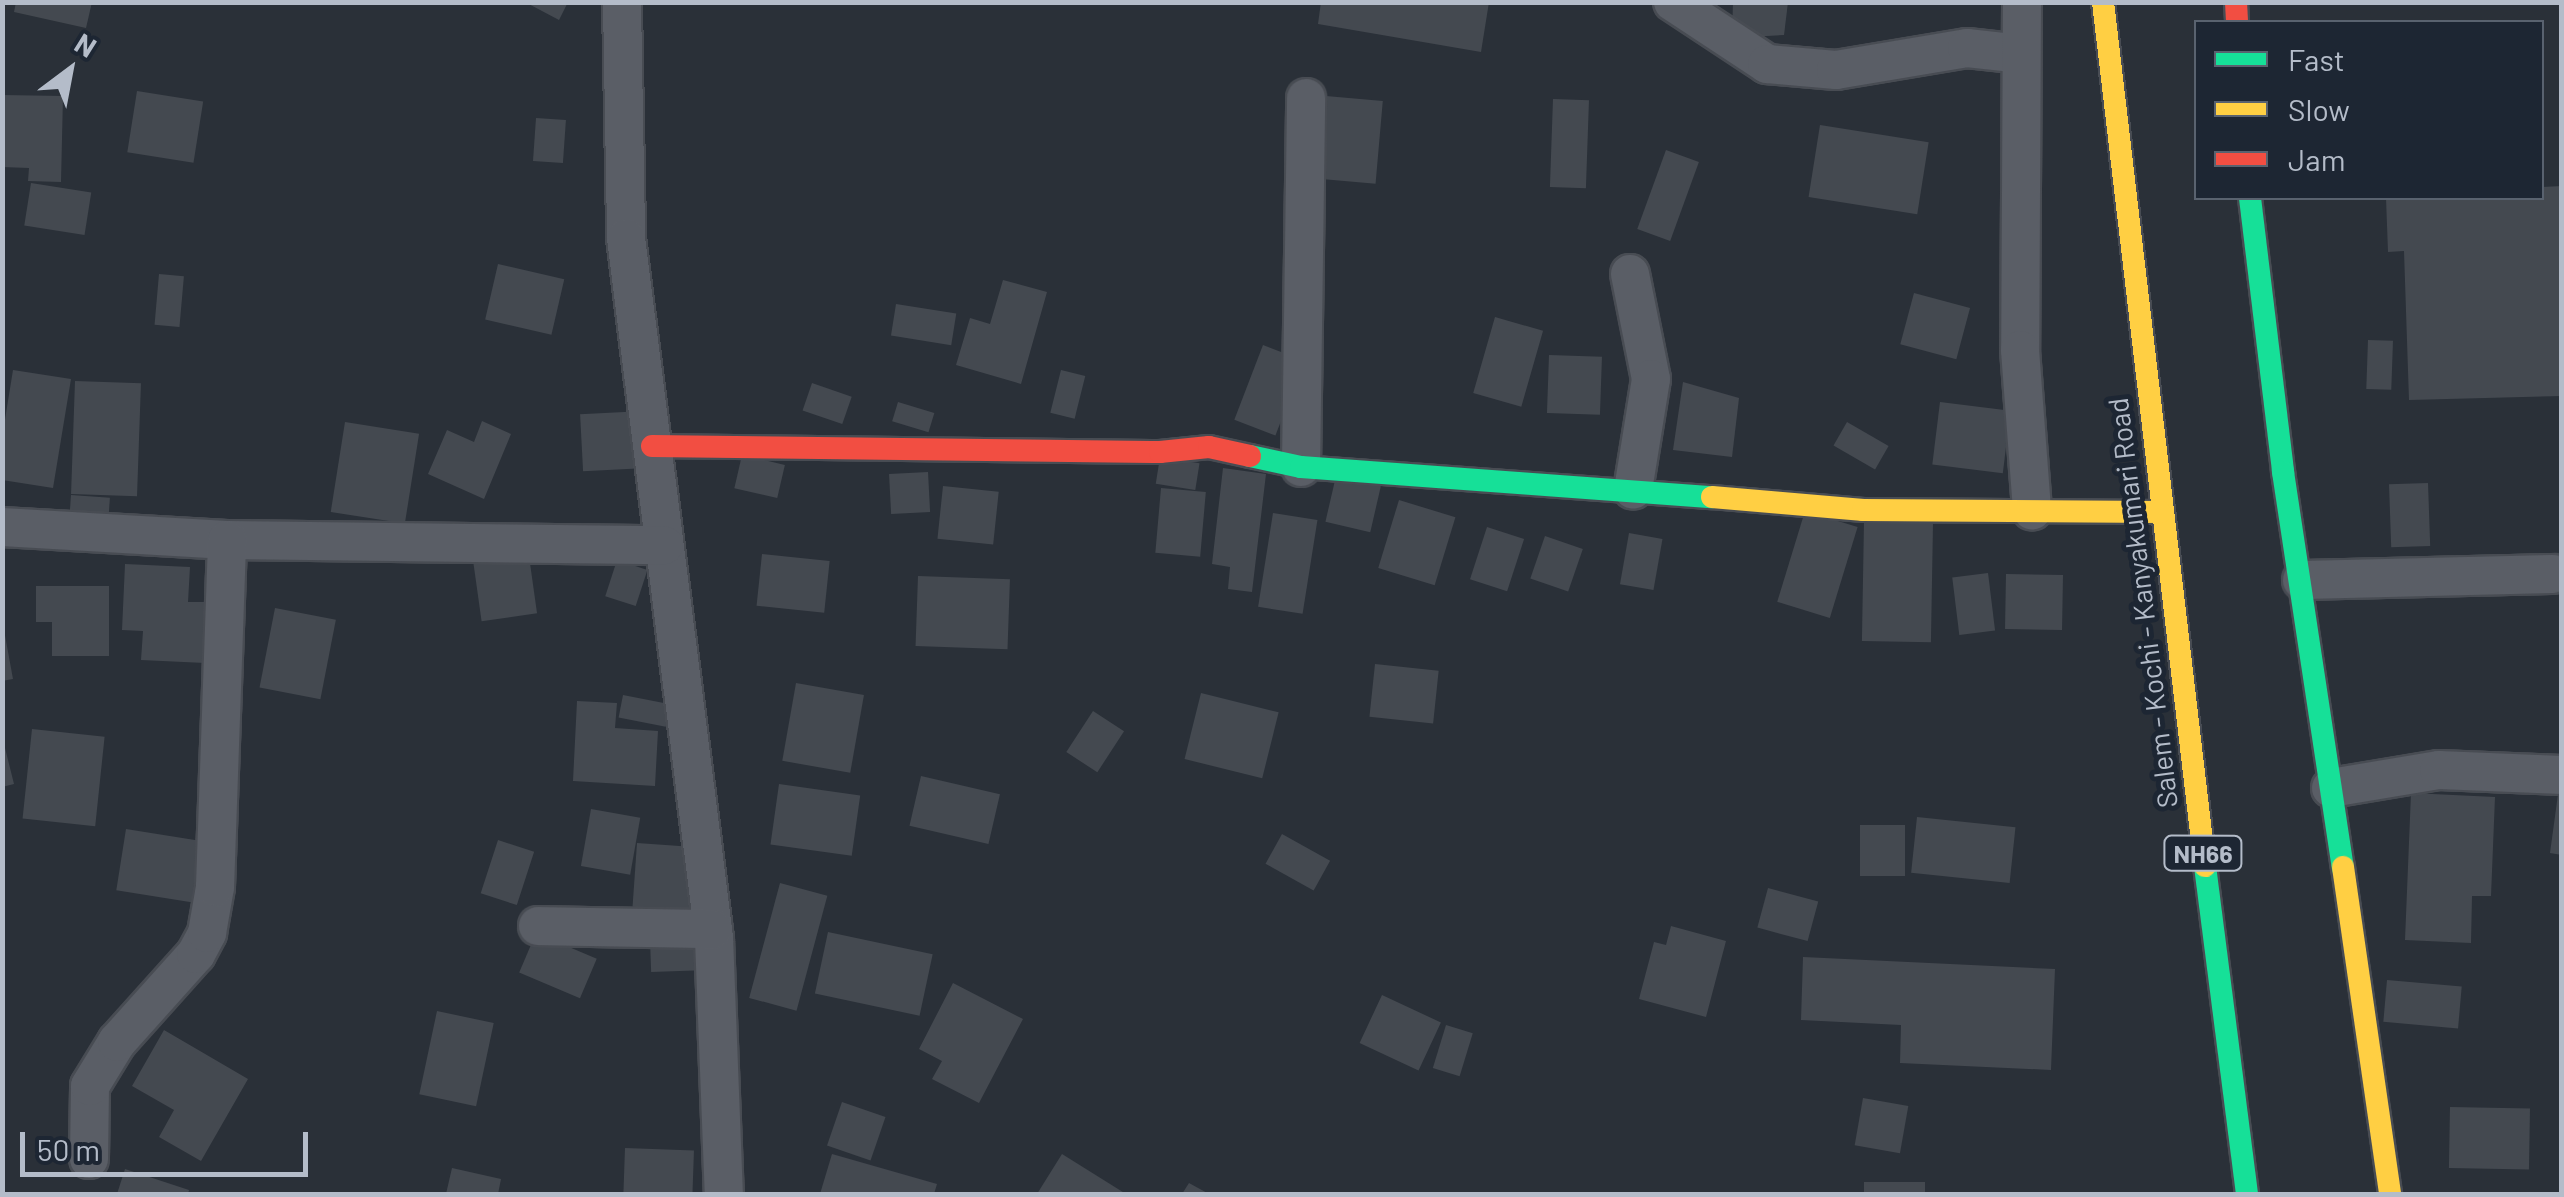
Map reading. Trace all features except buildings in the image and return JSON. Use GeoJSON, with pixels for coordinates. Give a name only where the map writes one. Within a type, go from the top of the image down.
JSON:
{"type":"FeatureCollection","features":[{"type":"Feature","properties":{"kind":"main road","name":"Salem - Kochi - Kanyakumari Road"},"geometry":{"type":"LineString","coordinates":[[2103,2],[2160,512],[2247,1194]]}},
{"type":"Feature","properties":{"kind":"main road"},"geometry":{"type":"LineString","coordinates":[[2250,200],[2283,472],[2390,1194]]}},
{"type":"Feature","properties":{"kind":"main road"},"geometry":{"type":"LineString","coordinates":[[652,446],[1160,452],[1209,447],[1302,468],[1863,510],[2160,512]]}},
{"type":"Feature","properties":{"kind":"street"},"geometry":{"type":"LineString","coordinates":[[622,2],[626,238],[712,929],[724,1194]]}},
{"type":"Feature","properties":{"kind":"street"},"geometry":{"type":"LineString","coordinates":[[1673,2],[1767,64],[1836,70],[1967,48],[2021,54]]}},
{"type":"Feature","properties":{"kind":"street"},"geometry":{"type":"LineString","coordinates":[[2022,2],[2020,350],[2032,511]]}},
{"type":"Feature","properties":{"kind":"street"},"geometry":{"type":"LineString","coordinates":[[1302,468],[1306,98]]}},
{"type":"Feature","properties":{"kind":"street"},"geometry":{"type":"LineString","coordinates":[[1630,274],[1651,379],[1633,490]]}},
{"type":"Feature","properties":{"kind":"street"},"geometry":{"type":"LineString","coordinates":[[2,527],[227,540],[664,545]]}},
{"type":"Feature","properties":{"kind":"street"},"geometry":{"type":"LineString","coordinates":[[89,1159],[90,1086],[117,1042],[196,954],[207,933],[214,887],[227,540]]}},
{"type":"Feature","properties":{"kind":"street"},"geometry":{"type":"LineString","coordinates":[[2302,580],[2553,574]]}},
{"type":"Feature","properties":{"kind":"street"},"geometry":{"type":"LineString","coordinates":[[2331,788],[2438,770],[2562,775]]}},
{"type":"Feature","properties":{"kind":"street"},"geometry":{"type":"LineString","coordinates":[[538,926],[712,929]]}},
{"type":"Feature","properties":{"kind":"traffic: fast"},"geometry":{"type":"LineString","coordinates":[[2250,200],[2283,472],[2343,867]]}},
{"type":"Feature","properties":{"kind":"traffic: fast"},"geometry":{"type":"LineString","coordinates":[[1250,456],[1301,467],[1712,497]]}},
{"type":"Feature","properties":{"kind":"traffic: fast"},"geometry":{"type":"LineString","coordinates":[[2205,866],[2247,1194]]}},
{"type":"Feature","properties":{"kind":"traffic: slow"},"geometry":{"type":"LineString","coordinates":[[2103,2],[2205,866]]}},
{"type":"Feature","properties":{"kind":"traffic: slow"},"geometry":{"type":"LineString","coordinates":[[1712,497],[1863,510],[2160,512]]}},
{"type":"Feature","properties":{"kind":"traffic: slow"},"geometry":{"type":"LineString","coordinates":[[2343,867],[2390,1194]]}},
{"type":"Feature","properties":{"kind":"traffic: jam"},"geometry":{"type":"LineString","coordinates":[[2236,2],[2237,20]]}},
{"type":"Feature","properties":{"kind":"traffic: jam"},"geometry":{"type":"LineString","coordinates":[[652,446],[1160,452],[1209,447],[1250,456]]}}]}
